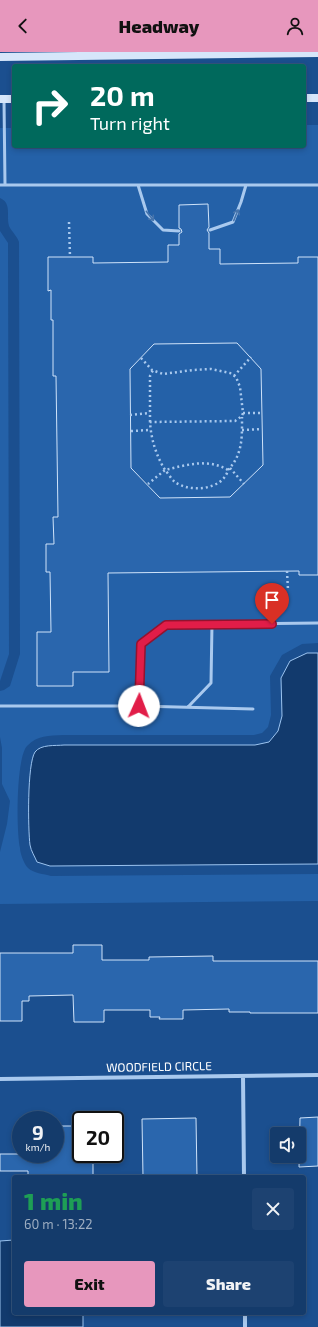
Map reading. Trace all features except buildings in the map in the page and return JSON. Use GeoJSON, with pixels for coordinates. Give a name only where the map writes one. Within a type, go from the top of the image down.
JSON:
{"type":"FeatureCollection","features":[{"type":"Feature","properties":{"kind":"main road"},"geometry":{"type":"LineString","coordinates":[[0,57],[318,52]]}},
{"type":"Feature","properties":{"kind":"main road"},"geometry":{"type":"LineString","coordinates":[[306,98],[318,98]]}},
{"type":"Feature","properties":{"kind":"street","name":"WOODFIELD CIRCLE"},"geometry":{"type":"LineString","coordinates":[[0,1079],[318,1075]]}},
{"type":"Feature","properties":{"kind":"street"},"geometry":{"type":"LineString","coordinates":[[243,1076],[244,1175]]}},
{"type":"Feature","properties":{"kind":"street"},"geometry":{"type":"LineString","coordinates":[[245,1315],[246,1327]]}},
{"type":"Feature","properties":{"kind":"lane"},"geometry":{"type":"LineString","coordinates":[[2,99],[5,185]]}},
{"type":"Feature","properties":{"kind":"lane"},"geometry":{"type":"LineString","coordinates":[[0,185],[318,185]]}},
{"type":"Feature","properties":{"kind":"lane"},"geometry":{"type":"LineString","coordinates":[[138,185],[147,214],[163,230],[179,231]]}},
{"type":"Feature","properties":{"kind":"lane"},"geometry":{"type":"LineString","coordinates":[[210,230],[233,222],[246,185]]}},
{"type":"Feature","properties":{"kind":"lane"},"geometry":{"type":"LineString","coordinates":[[139,706],[141,644],[166,625],[318,623]]}},
{"type":"Feature","properties":{"kind":"lane"},"geometry":{"type":"LineString","coordinates":[[188,707],[211,683],[212,624]]}},
{"type":"Feature","properties":{"kind":"lane"},"geometry":{"type":"LineString","coordinates":[[0,706],[139,706],[253,709]]}},
{"type":"Feature","properties":{"kind":"path"},"geometry":{"type":"LineString","coordinates":[[69,222],[70,257]]}},
{"type":"Feature","properties":{"kind":"path"},"geometry":{"type":"LineString","coordinates":[[234,376],[250,357]]}},
{"type":"Feature","properties":{"kind":"path"},"geometry":{"type":"LineString","coordinates":[[141,358],[153,370],[163,374],[211,369],[230,373],[234,376],[240,387],[243,414],[242,442],[240,453],[229,469],[226,477],[216,484],[200,489],[185,487],[174,482],[165,470],[151,438],[150,430],[150,376],[153,370]]}},
{"type":"Feature","properties":{"kind":"path"},"geometry":{"type":"LineString","coordinates":[[130,415],[150,413]]}},
{"type":"Feature","properties":{"kind":"path"},"geometry":{"type":"LineString","coordinates":[[150,422],[235,421],[243,414],[262,413]]}},
{"type":"Feature","properties":{"kind":"path"},"geometry":{"type":"LineString","coordinates":[[242,430],[262,429]]}},
{"type":"Feature","properties":{"kind":"path"},"geometry":{"type":"LineString","coordinates":[[131,431],[150,430]]}},
{"type":"Feature","properties":{"kind":"path"},"geometry":{"type":"LineString","coordinates":[[148,484],[165,470],[192,463],[207,463],[229,469],[244,484]]}},
{"type":"Feature","properties":{"kind":"path"},"geometry":{"type":"LineString","coordinates":[[287,571],[288,590]]}},
{"type":"Feature","properties":{"kind":"shaded area"},"geometry":{"type":"Polygon","coordinates":[[[306,125],[318,125],[318,643],[302,644],[282,655],[270,676],[271,715],[268,727],[262,733],[254,735],[63,735],[48,736],[31,742],[23,753],[21,765],[18,795],[18,827],[20,850],[25,864],[30,870],[51,876],[318,874],[318,901],[0,904],[0,852],[7,824],[10,801],[2,784],[0,691],[10,686],[20,654],[19,242],[9,226],[6,203],[0,198],[0,128],[12,128],[12,148],[306,148],[306,125]],[[147,334],[127,351],[120,464],[139,502],[243,507],[261,492],[272,358],[258,341],[147,334]]]}},
{"type":"Feature","properties":{"kind":"shaded area"},"geometry":{"type":"Polygon","coordinates":[[[0,231],[8,243],[9,654],[0,681],[0,231]]]}},
{"type":"Feature","properties":{"kind":"shaded area"},"geometry":{"type":"Polygon","coordinates":[[[245,343],[244,350],[255,362],[261,361],[263,475],[248,480],[240,487],[240,497],[153,498],[148,492],[151,488],[140,476],[136,480],[131,475],[130,362],[136,362],[147,351],[147,344],[245,343]]]}},
{"type":"Feature","properties":{"kind":"shaded area"},"geometry":{"type":"Polygon","coordinates":[[[307,653],[318,653],[318,864],[50,866],[37,862],[30,845],[29,783],[32,759],[38,749],[64,745],[255,745],[269,742],[278,731],[282,716],[281,678],[290,661],[307,653]]]}},
{"type":"Feature","properties":{"kind":"shaded area"},"geometry":{"type":"Polygon","coordinates":[[[12,1240],[12,1315],[83,1315],[83,1327],[0,1327],[0,1241],[12,1240]]]}},
{"type":"Feature","properties":{"kind":"route"},"geometry":{"type":"LineString","coordinates":[[139,706],[141,644],[166,625],[272,624]]}}]}
